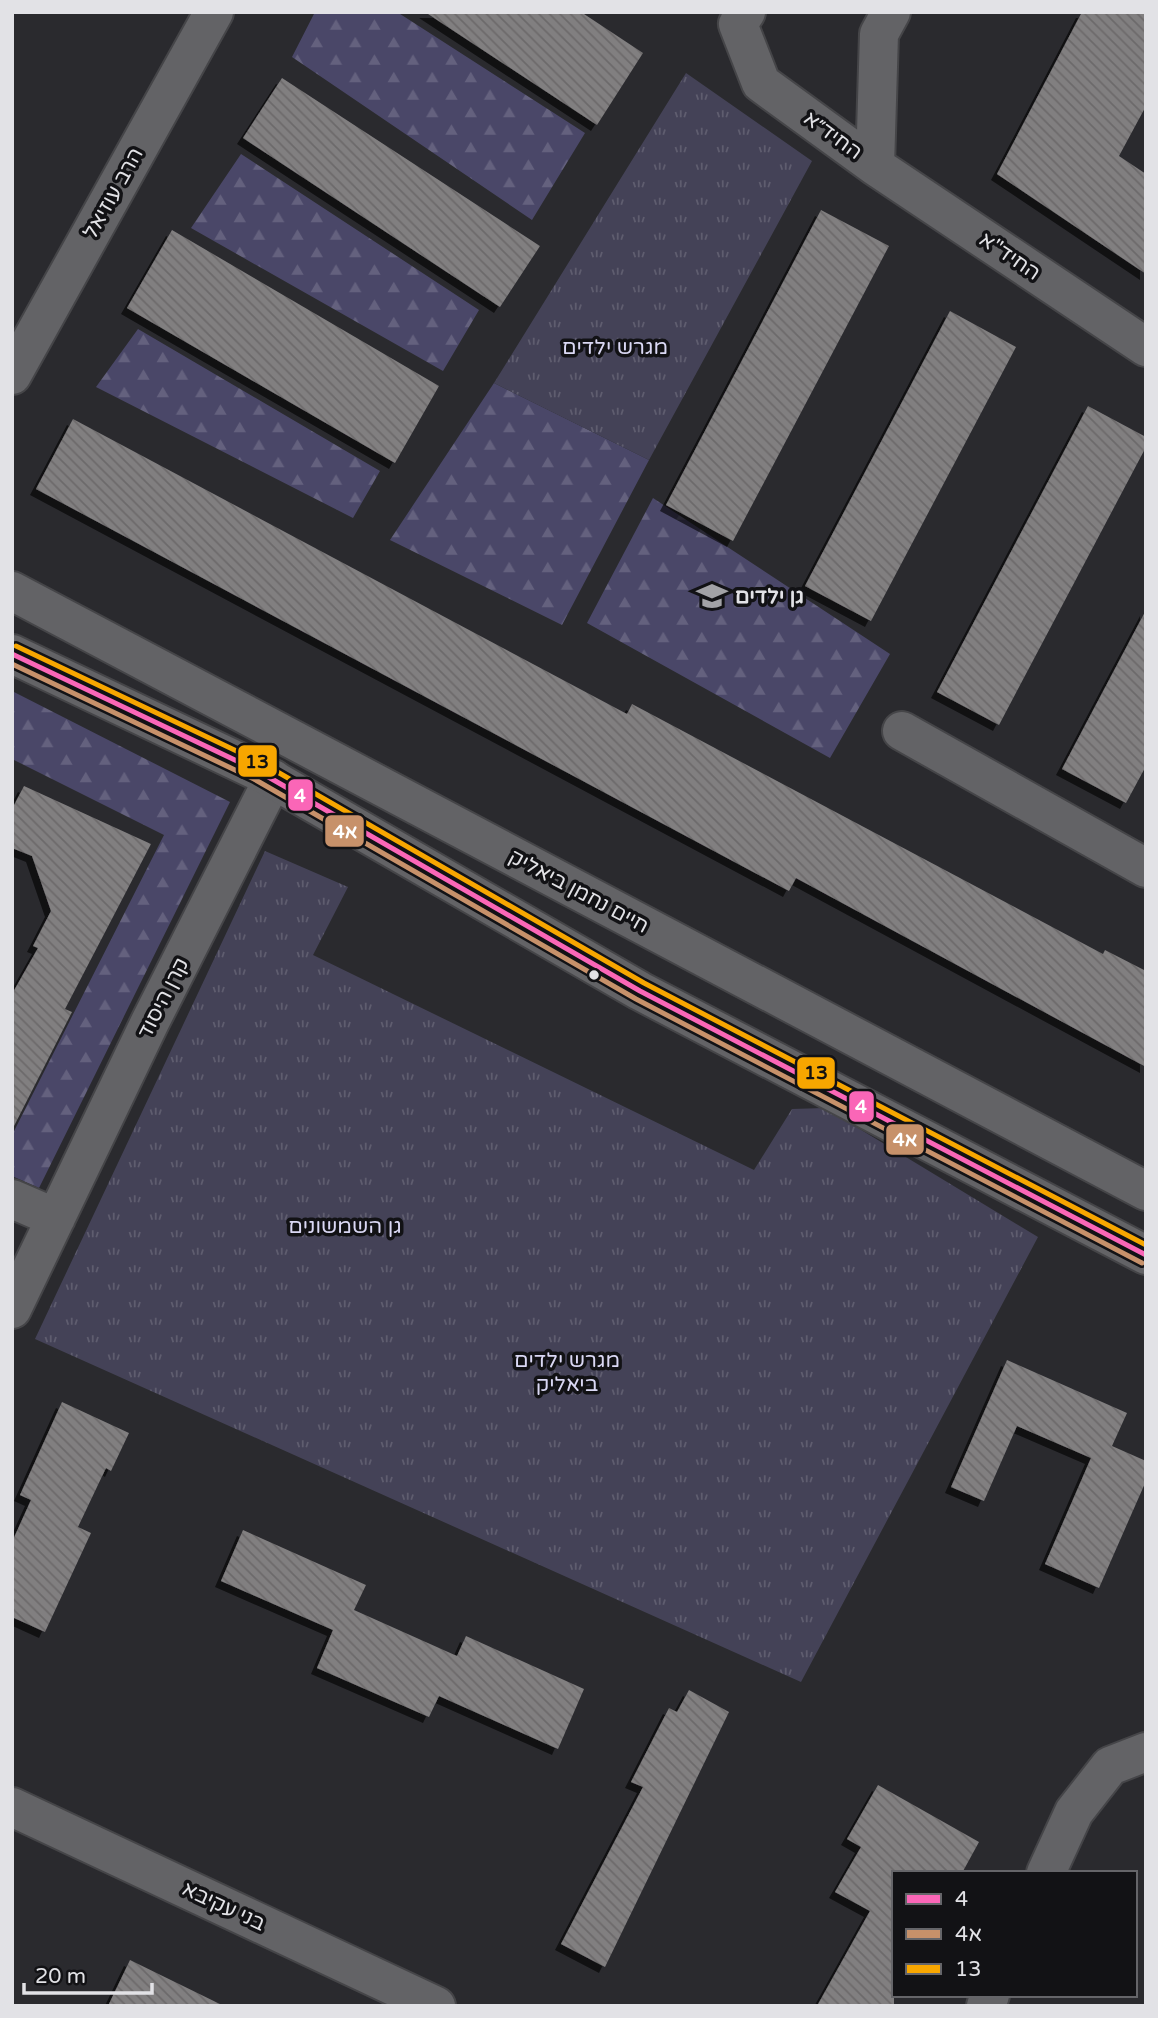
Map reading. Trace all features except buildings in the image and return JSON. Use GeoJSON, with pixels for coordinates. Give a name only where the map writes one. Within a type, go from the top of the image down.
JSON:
{"type":"FeatureCollection","features":[{"type":"Feature","properties":{"kind":"street","name":"הרב עוזיאל"},"geometry":{"type":"LineString","coordinates":[[12,375],[214,12]]}},
{"type":"Feature","properties":{"kind":"street","name":"החיד״א"},"geometry":{"type":"LineString","coordinates":[[746,12],[738,24],[761,83],[875,166]]}},
{"type":"Feature","properties":{"kind":"street","name":"החיד״א"},"geometry":{"type":"LineString","coordinates":[[875,166],[879,34],[891,12]]}},
{"type":"Feature","properties":{"kind":"street","name":"החיד\"א"},"geometry":{"type":"LineString","coordinates":[[875,166],[1146,347]]}},
{"type":"Feature","properties":{"kind":"street","name":"חיים נחמן ביאליק"},"geometry":{"type":"LineString","coordinates":[[12,591],[1146,1191]]}},
{"type":"Feature","properties":{"kind":"street"},"geometry":{"type":"LineString","coordinates":[[12,654],[273,779],[640,991],[1146,1255]]}},
{"type":"Feature","properties":{"kind":"street"},"geometry":{"type":"LineString","coordinates":[[902,731],[1146,868]]}},
{"type":"Feature","properties":{"kind":"street","name":"קרן היסוד"},"geometry":{"type":"LineString","coordinates":[[12,1309],[273,779]]}},
{"type":"Feature","properties":{"kind":"street"},"geometry":{"type":"LineString","coordinates":[[12,1199],[56,1218]]}},
{"type":"Feature","properties":{"kind":"street"},"geometry":{"type":"LineString","coordinates":[[1047,1871],[1074,1812],[1110,1766],[1146,1752]]}},
{"type":"Feature","properties":{"kind":"street","name":"בני עקיבא"},"geometry":{"type":"LineString","coordinates":[[12,1807],[436,2006]]}},
{"type":"Feature","properties":{"kind":"green space"},"geometry":{"type":"Polygon","coordinates":[[[315,12],[397,12],[585,133],[532,220],[292,57],[315,12]]]}},
{"type":"Feature","properties":{"kind":"green space","name":"מגרש ילדים"},"geometry":{"type":"Polygon","coordinates":[[[686,73],[812,161],[649,460],[494,383],[686,73]]]}},
{"type":"Feature","properties":{"kind":"green space"},"geometry":{"type":"Polygon","coordinates":[[[241,154],[479,310],[443,371],[191,228],[241,154]]]}},
{"type":"Feature","properties":{"kind":"green space"},"geometry":{"type":"Polygon","coordinates":[[[138,329],[380,471],[353,518],[96,387],[138,329]]]}},
{"type":"Feature","properties":{"kind":"green space"},"geometry":{"type":"Polygon","coordinates":[[[494,383],[649,460],[562,625],[390,540],[494,383]]]}},
{"type":"Feature","properties":{"kind":"green space"},"geometry":{"type":"Polygon","coordinates":[[[653,498],[890,654],[830,758],[587,623],[653,498]]]}},
{"type":"Feature","properties":{"kind":"green space"},"geometry":{"type":"Polygon","coordinates":[[[12,691],[230,802],[39,1188],[12,1176],[12,1135],[164,835],[12,759],[12,691]]]}},
{"type":"Feature","properties":{"kind":"green space","name":"גן השמשונים"},"geometry":{"type":"Polygon","coordinates":[[[265,851],[348,887],[313,955],[754,1170],[792,1109],[825,1108],[1038,1237],[801,1682],[35,1339],[265,851]]]}},
{"type":"Feature","properties":{"kind":"transit line","name":"13"},"geometry":{"type":"LineString","coordinates":[[16,646],[262,763],[644,983],[1146,1245]]}},
{"type":"Feature","properties":{"kind":"transit line","name":"4"},"geometry":{"type":"LineString","coordinates":[[12,654],[258,771],[640,991],[1146,1255]]}},
{"type":"Feature","properties":{"kind":"transit line","name":"4א"},"geometry":{"type":"LineString","coordinates":[[12,664],[254,779],[636,999],[1142,1263]]}},
{"type":"Feature","properties":{"kind":"place","name":"גן ילדים"},"geometry":{"type":"Point","coordinates":[712,596]}},
{"type":"Feature","properties":{"kind":"park label","name":"מגרש ילדים ביאליק"},"geometry":{"type":"Point","coordinates":[567,1372]}}]}
